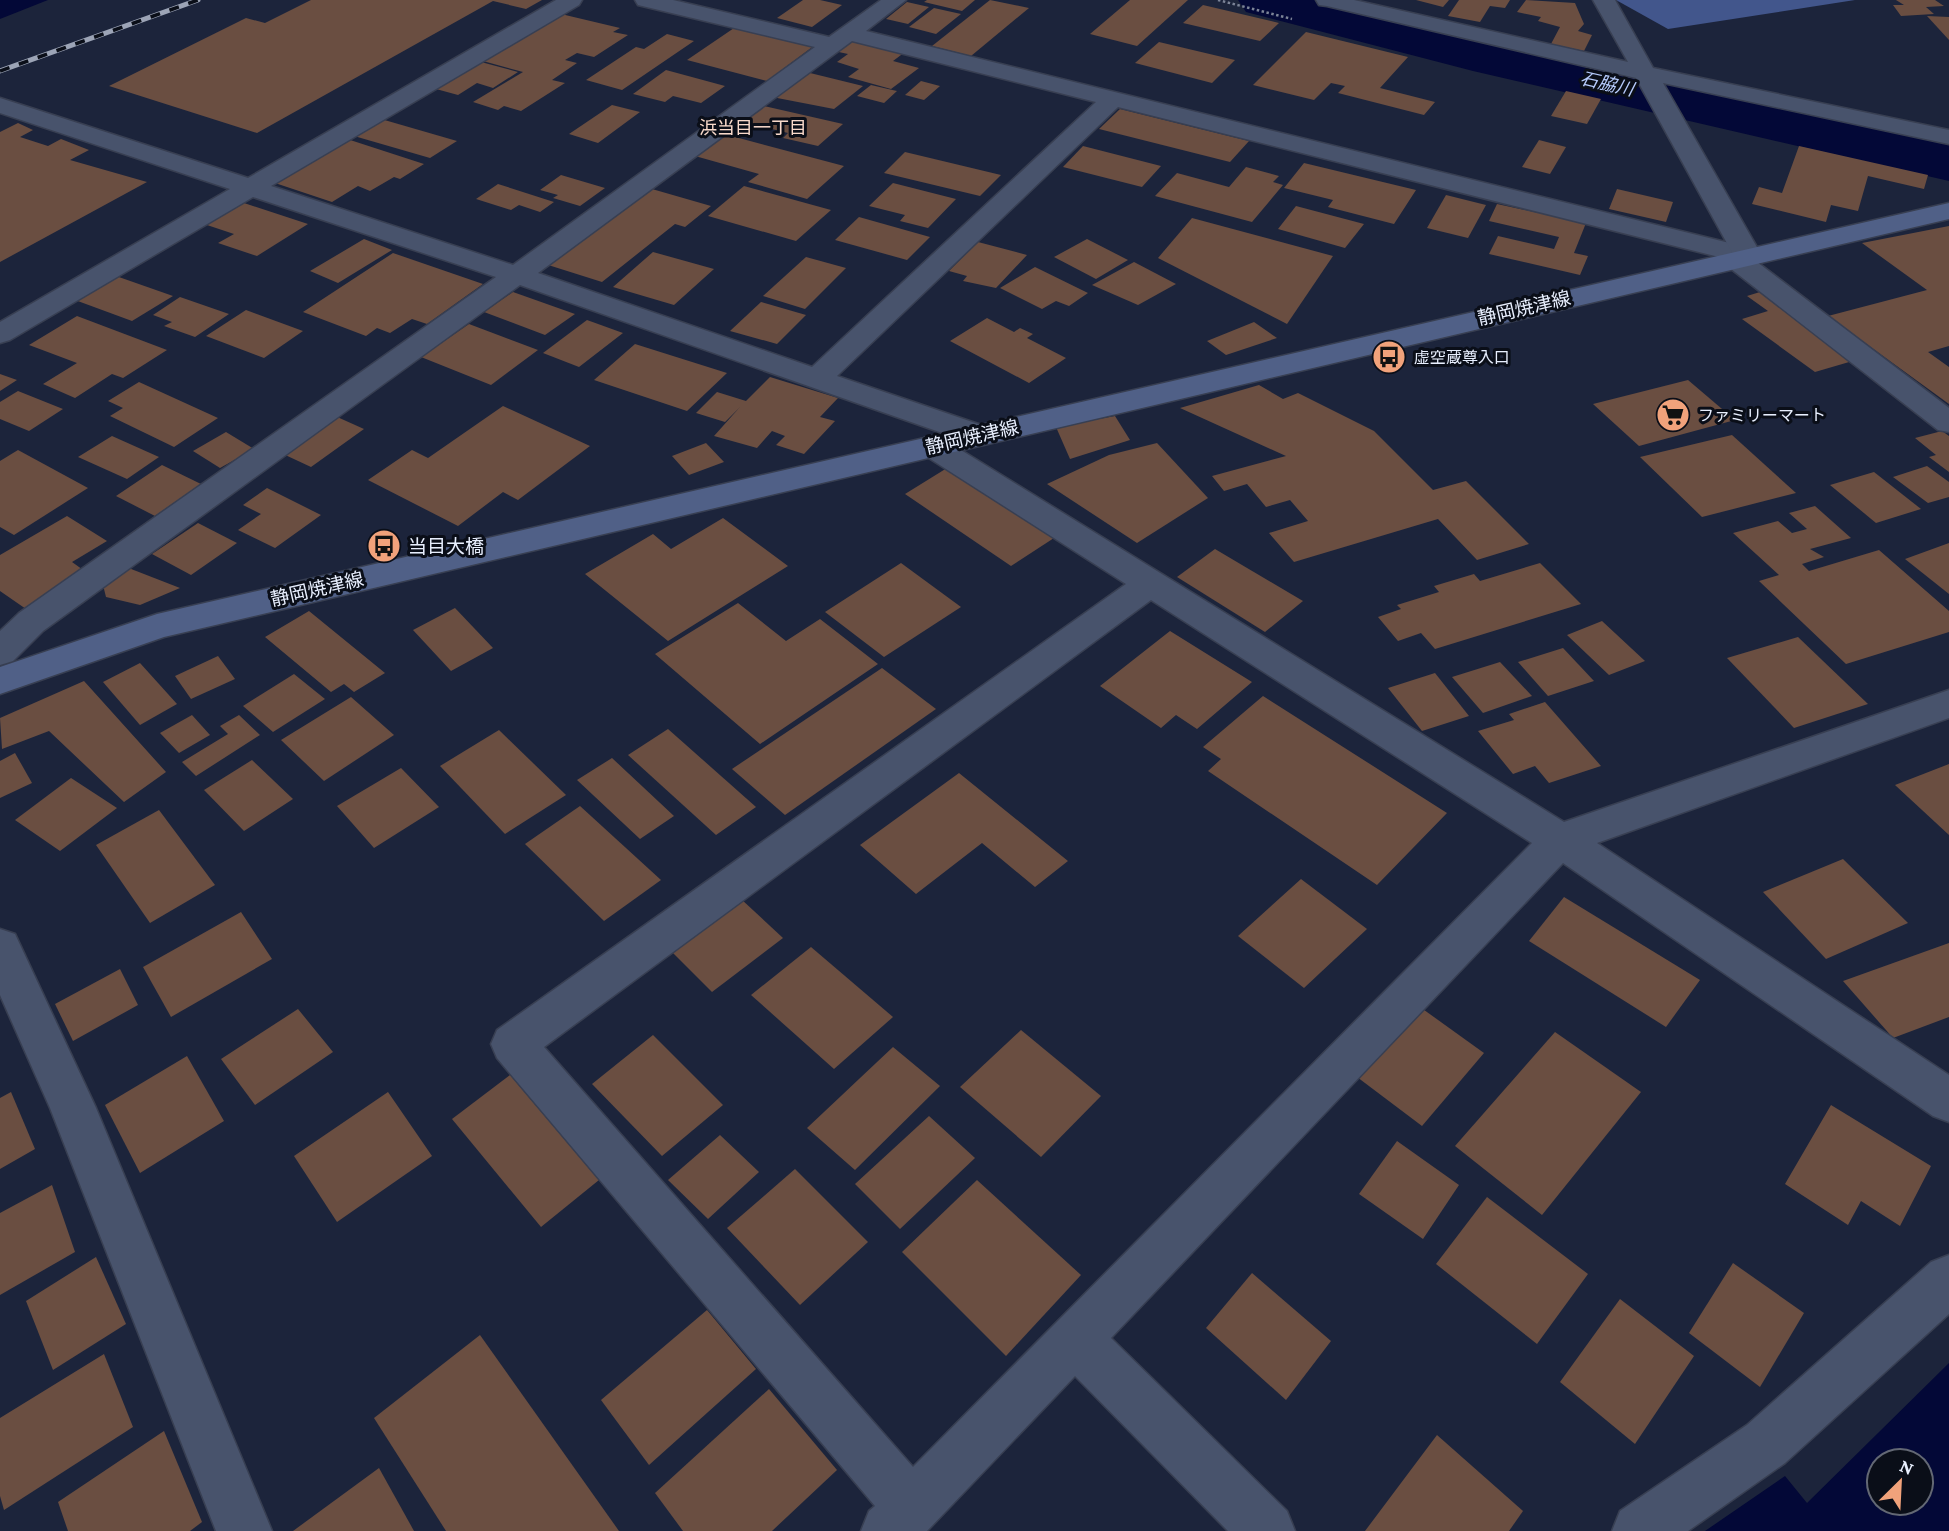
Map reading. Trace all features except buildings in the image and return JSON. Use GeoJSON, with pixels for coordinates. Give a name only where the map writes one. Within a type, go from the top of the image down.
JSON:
{"type":"FeatureCollection","features":[{"type":"Feature","properties":{"kind":"main road","name":"静岡焼津線"},"geometry":{"type":"LineString","coordinates":[[0,681],[157,626],[1949,211]]}},
{"type":"Feature","properties":{"kind":"street"},"geometry":{"type":"LineString","coordinates":[[0,334],[571,0]]}},
{"type":"Feature","properties":{"kind":"street"},"geometry":{"type":"LineString","coordinates":[[646,0],[1114,98],[1742,258],[1949,422]]}},
{"type":"Feature","properties":{"kind":"street"},"geometry":{"type":"LineString","coordinates":[[0,653],[31,622],[517,275],[895,0]]}},
{"type":"Feature","properties":{"kind":"street"},"geometry":{"type":"LineString","coordinates":[[1327,0],[1647,78],[1949,137]]}},
{"type":"Feature","properties":{"kind":"street"},"geometry":{"type":"LineString","coordinates":[[1604,0],[1742,258]]}},
{"type":"Feature","properties":{"kind":"street"},"geometry":{"type":"LineString","coordinates":[[817,379],[1114,98]]}},
{"type":"Feature","properties":{"kind":"street"},"geometry":{"type":"LineString","coordinates":[[0,105],[517,275],[979,435]]}},
{"type":"Feature","properties":{"kind":"street"},"geometry":{"type":"LineString","coordinates":[[932,446],[1560,840],[1949,1101]]}},
{"type":"Feature","properties":{"kind":"street"},"geometry":{"type":"LineString","coordinates":[[1151,583],[513,1044],[900,1519],[1560,840],[1949,704]]}},
{"type":"Feature","properties":{"kind":"street"},"geometry":{"type":"LineString","coordinates":[[0,947],[73,1108],[244,1531]]}},
{"type":"Feature","properties":{"kind":"street"},"geometry":{"type":"LineString","coordinates":[[1640,1531],[1766,1444],[1949,1280]]}},
{"type":"Feature","properties":{"kind":"street"},"geometry":{"type":"LineString","coordinates":[[1075,1339],[1267,1531]]}},
{"type":"Feature","properties":{"kind":"shaded area"},"geometry":{"type":"Polygon","coordinates":[[[0,0],[48,0],[0,19],[0,0]]]}},
{"type":"Feature","properties":{"kind":"shaded area"},"geometry":{"type":"Polygon","coordinates":[[[1616,0],[1855,0],[1668,29],[1616,0]]]}},
{"type":"Feature","properties":{"kind":"shaded area"},"geometry":{"type":"Polygon","coordinates":[[[1949,1363],[1949,1531],[1705,1531],[1785,1476],[1807,1503],[1949,1363]]]}},
{"type":"Feature","properties":{"kind":"waterway","name":"石脇川"},"geometry":{"type":"LineString","coordinates":[[1266,0],[1473,53],[1949,161]]}},
{"type":"Feature","properties":{"kind":"railway"},"geometry":{"type":"LineString","coordinates":[[0,71],[198,0]]}},
{"type":"Feature","properties":{"kind":"place","name":"虚空蔵尊入口"},"geometry":{"type":"Point","coordinates":[1389,357]}},
{"type":"Feature","properties":{"kind":"place","name":"ファミリーマート"},"geometry":{"type":"Point","coordinates":[1673,415]}},
{"type":"Feature","properties":{"kind":"place","name":"当目大橋"},"geometry":{"type":"Point","coordinates":[384,546]}},
{"type":"Feature","properties":{"kind":"district","name":"浜当目一丁目"},"geometry":{"type":"Point","coordinates":[753,128]}}]}
